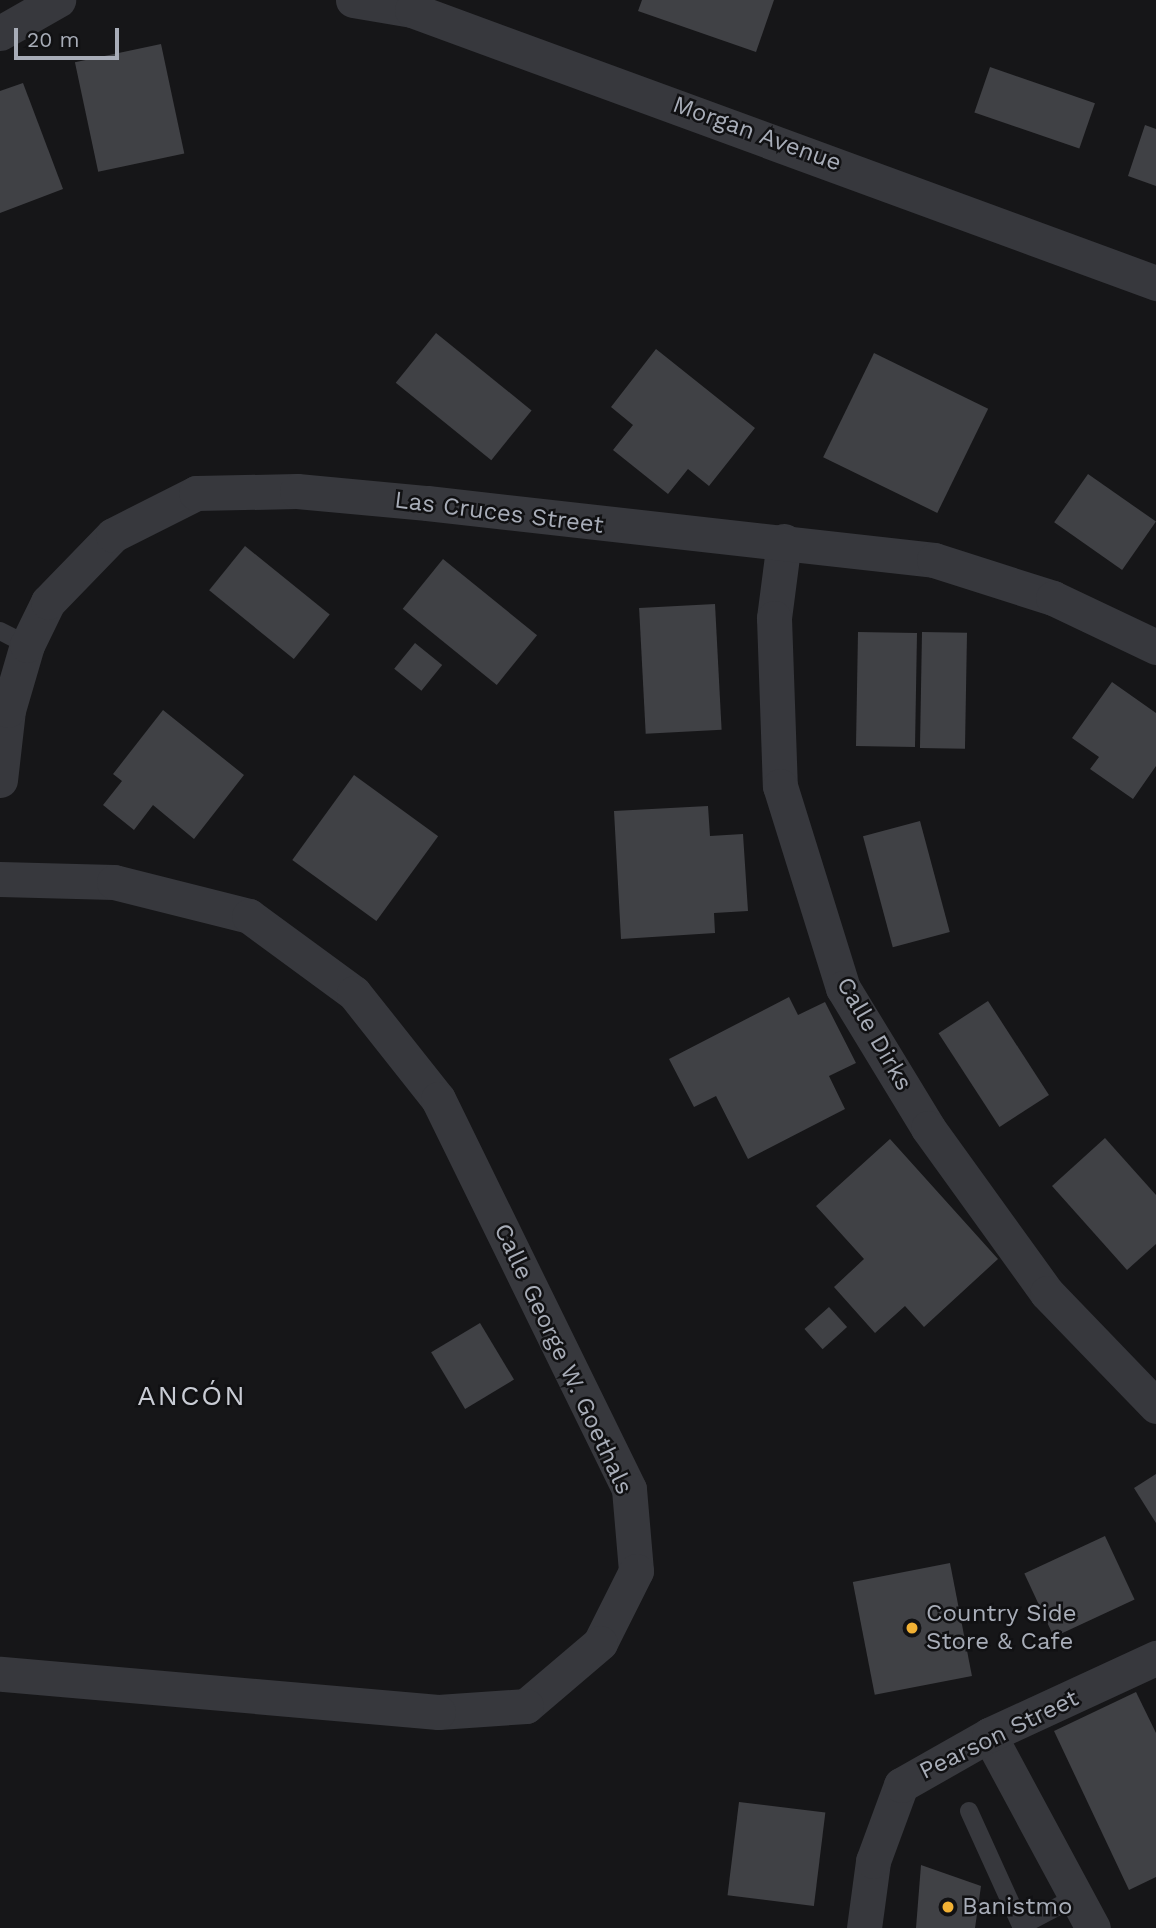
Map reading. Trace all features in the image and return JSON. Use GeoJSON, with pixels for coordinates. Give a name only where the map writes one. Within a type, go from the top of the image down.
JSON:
{"type":"FeatureCollection","features":[{"type":"Feature","properties":{"kind":"street"},"geometry":{"type":"LineString","coordinates":[[0,33],[58,0]]}},
{"type":"Feature","properties":{"kind":"street","name":"Morgan Avenue"},"geometry":{"type":"LineString","coordinates":[[353,0],[412,10],[1156,283]]}},
{"type":"Feature","properties":{"kind":"street","name":"Las Cruces Street"},"geometry":{"type":"LineString","coordinates":[[0,780],[13,638],[113,535],[196,493],[297,491],[784,541],[934,560],[1053,598],[1156,647]]}},
{"type":"Feature","properties":{"kind":"street","name":"Calle Dirks"},"geometry":{"type":"LineString","coordinates":[[784,541],[774,618],[780,786],[843,988],[928,1128],[1047,1293],[1156,1406]]}},
{"type":"Feature","properties":{"kind":"street","name":"Calle George W. Goethals"},"geometry":{"type":"LineString","coordinates":[[0,879],[114,882],[249,916],[354,993],[438,1099],[629,1489],[636,1571],[600,1643],[526,1706],[438,1712],[0,1674]]}},
{"type":"Feature","properties":{"kind":"street","name":"Pearson Street"},"geometry":{"type":"LineString","coordinates":[[864,1928],[873,1861],[901,1785],[989,1735],[1156,1658]]}},
{"type":"Feature","properties":{"kind":"street"},"geometry":{"type":"LineString","coordinates":[[989,1735],[1093,1928]]}},
{"type":"Feature","properties":{"kind":"lane"},"geometry":{"type":"LineString","coordinates":[[969,1811],[1022,1927],[1076,1897]]}},
{"type":"Feature","properties":{"kind":"building"},"geometry":{"type":"Polygon","coordinates":[[[642,0],[774,0],[756,52],[638,11],[642,0]]]}},
{"type":"Feature","properties":{"kind":"building"},"geometry":{"type":"Polygon","coordinates":[[[161,44],[184,154],[98,172],[75,62],[161,44]]]}},
{"type":"Feature","properties":{"kind":"building"},"geometry":{"type":"Polygon","coordinates":[[[990,67],[1095,103],[1079,149],[974,112],[990,67]]]}},
{"type":"Feature","properties":{"kind":"building"},"geometry":{"type":"Polygon","coordinates":[[[23,83],[63,189],[0,213],[0,91],[23,83]]]}},
{"type":"Feature","properties":{"kind":"building"},"geometry":{"type":"Polygon","coordinates":[[[1145,125],[1156,129],[1156,186],[1128,176],[1145,125]]]}},
{"type":"Feature","properties":{"kind":"building"},"geometry":{"type":"Polygon","coordinates":[[[436,333],[532,410],[491,460],[396,383],[436,333]]]}},
{"type":"Feature","properties":{"kind":"building"},"geometry":{"type":"Polygon","coordinates":[[[656,349],[755,428],[709,486],[688,469],[668,494],[613,450],[633,425],[611,407],[656,349]]]}},
{"type":"Feature","properties":{"kind":"building"},"geometry":{"type":"Polygon","coordinates":[[[874,353],[988,409],[937,513],[823,457],[874,353]]]}},
{"type":"Feature","properties":{"kind":"building"},"geometry":{"type":"Polygon","coordinates":[[[1088,474],[1156,522],[1122,570],[1054,522],[1088,474]]]}},
{"type":"Feature","properties":{"kind":"building"},"geometry":{"type":"Polygon","coordinates":[[[245,546],[330,615],[294,659],[209,590],[245,546]]]}},
{"type":"Feature","properties":{"kind":"building"},"geometry":{"type":"Polygon","coordinates":[[[443,559],[537,635],[497,685],[403,609],[443,559]]]}},
{"type":"Feature","properties":{"kind":"building"},"geometry":{"type":"Polygon","coordinates":[[[715,604],[722,730],[646,734],[639,608],[715,604]]]}},
{"type":"Feature","properties":{"kind":"building"},"geometry":{"type":"Polygon","coordinates":[[[858,632],[917,633],[915,747],[856,746],[858,632]]]}},
{"type":"Feature","properties":{"kind":"building"},"geometry":{"type":"Polygon","coordinates":[[[922,632],[967,633],[965,749],[920,748],[922,632]]]}},
{"type":"Feature","properties":{"kind":"building"},"geometry":{"type":"Polygon","coordinates":[[[415,643],[442,665],[421,691],[394,669],[415,643]]]}},
{"type":"Feature","properties":{"kind":"building"},"geometry":{"type":"Polygon","coordinates":[[[1112,682],[1156,713],[1156,766],[1133,799],[1090,769],[1099,757],[1072,738],[1112,682]]]}},
{"type":"Feature","properties":{"kind":"building"},"geometry":{"type":"Polygon","coordinates":[[[163,710],[244,775],[194,839],[153,805],[134,830],[103,805],[122,781],[113,774],[163,710]]]}},
{"type":"Feature","properties":{"kind":"building"},"geometry":{"type":"Polygon","coordinates":[[[354,775],[438,836],[376,921],[292,860],[354,775]]]}},
{"type":"Feature","properties":{"kind":"building"},"geometry":{"type":"Polygon","coordinates":[[[708,806],[710,836],[743,834],[748,911],[714,913],[715,933],[621,939],[614,811],[708,806]]]}},
{"type":"Feature","properties":{"kind":"building"},"geometry":{"type":"Polygon","coordinates":[[[920,821],[950,932],[893,947],[863,836],[920,821]]]}},
{"type":"Feature","properties":{"kind":"building"},"geometry":{"type":"Polygon","coordinates":[[[789,997],[798,1015],[825,1002],[856,1063],[829,1076],[845,1109],[748,1159],[716,1096],[694,1107],[669,1059],[789,997]]]}},
{"type":"Feature","properties":{"kind":"building"},"geometry":{"type":"Polygon","coordinates":[[[988,1001],[1049,1095],[1000,1127],[939,1033],[988,1001]]]}},
{"type":"Feature","properties":{"kind":"building"},"geometry":{"type":"Polygon","coordinates":[[[1105,1138],[1156,1195],[1156,1244],[1127,1270],[1052,1186],[1105,1138]]]}},
{"type":"Feature","properties":{"kind":"building"},"geometry":{"type":"Polygon","coordinates":[[[890,1139],[998,1259],[924,1327],[905,1306],[875,1333],[834,1287],[864,1259],[816,1206],[890,1139]]]}},
{"type":"Feature","properties":{"kind":"building"},"geometry":{"type":"Polygon","coordinates":[[[829,1307],[847,1327],[823,1349],[804,1329],[829,1307]]]}},
{"type":"Feature","properties":{"kind":"building"},"geometry":{"type":"Polygon","coordinates":[[[480,1323],[514,1380],[465,1409],[431,1352],[480,1323]]]}},
{"type":"Feature","properties":{"kind":"building"},"geometry":{"type":"Polygon","coordinates":[[[1156,1474],[1156,1523],[1134,1488],[1156,1474]]]}},
{"type":"Feature","properties":{"kind":"building"},"geometry":{"type":"Polygon","coordinates":[[[1105,1536],[1135,1599],[1054,1637],[1024,1574],[1105,1536]]]}},
{"type":"Feature","properties":{"kind":"building","name":"Country Side Store & Cafe"},"geometry":{"type":"Polygon","coordinates":[[[950,1563],[972,1676],[875,1695],[853,1582],[950,1563]]]}},
{"type":"Feature","properties":{"kind":"building"},"geometry":{"type":"Polygon","coordinates":[[[1136,1692],[1156,1733],[1156,1877],[1129,1890],[1054,1731],[1136,1692]]]}},
{"type":"Feature","properties":{"kind":"building"},"geometry":{"type":"Polygon","coordinates":[[[739,1802],[825,1813],[814,1906],[728,1895],[739,1802]]]}},
{"type":"Feature","properties":{"kind":"building","name":"Banistmo"},"geometry":{"type":"Polygon","coordinates":[[[921,1865],[981,1886],[975,1928],[916,1928],[921,1865]]]}},
{"type":"Feature","properties":{"kind":"place","name":"Country Side Store & Cafe"},"geometry":{"type":"Point","coordinates":[912,1628]}},
{"type":"Feature","properties":{"kind":"place","name":"Banistmo"},"geometry":{"type":"Point","coordinates":[948,1907]}},
{"type":"Feature","properties":{"kind":"district","name":"ANCÓN"},"geometry":{"type":"Point","coordinates":[192,1396]}}]}
